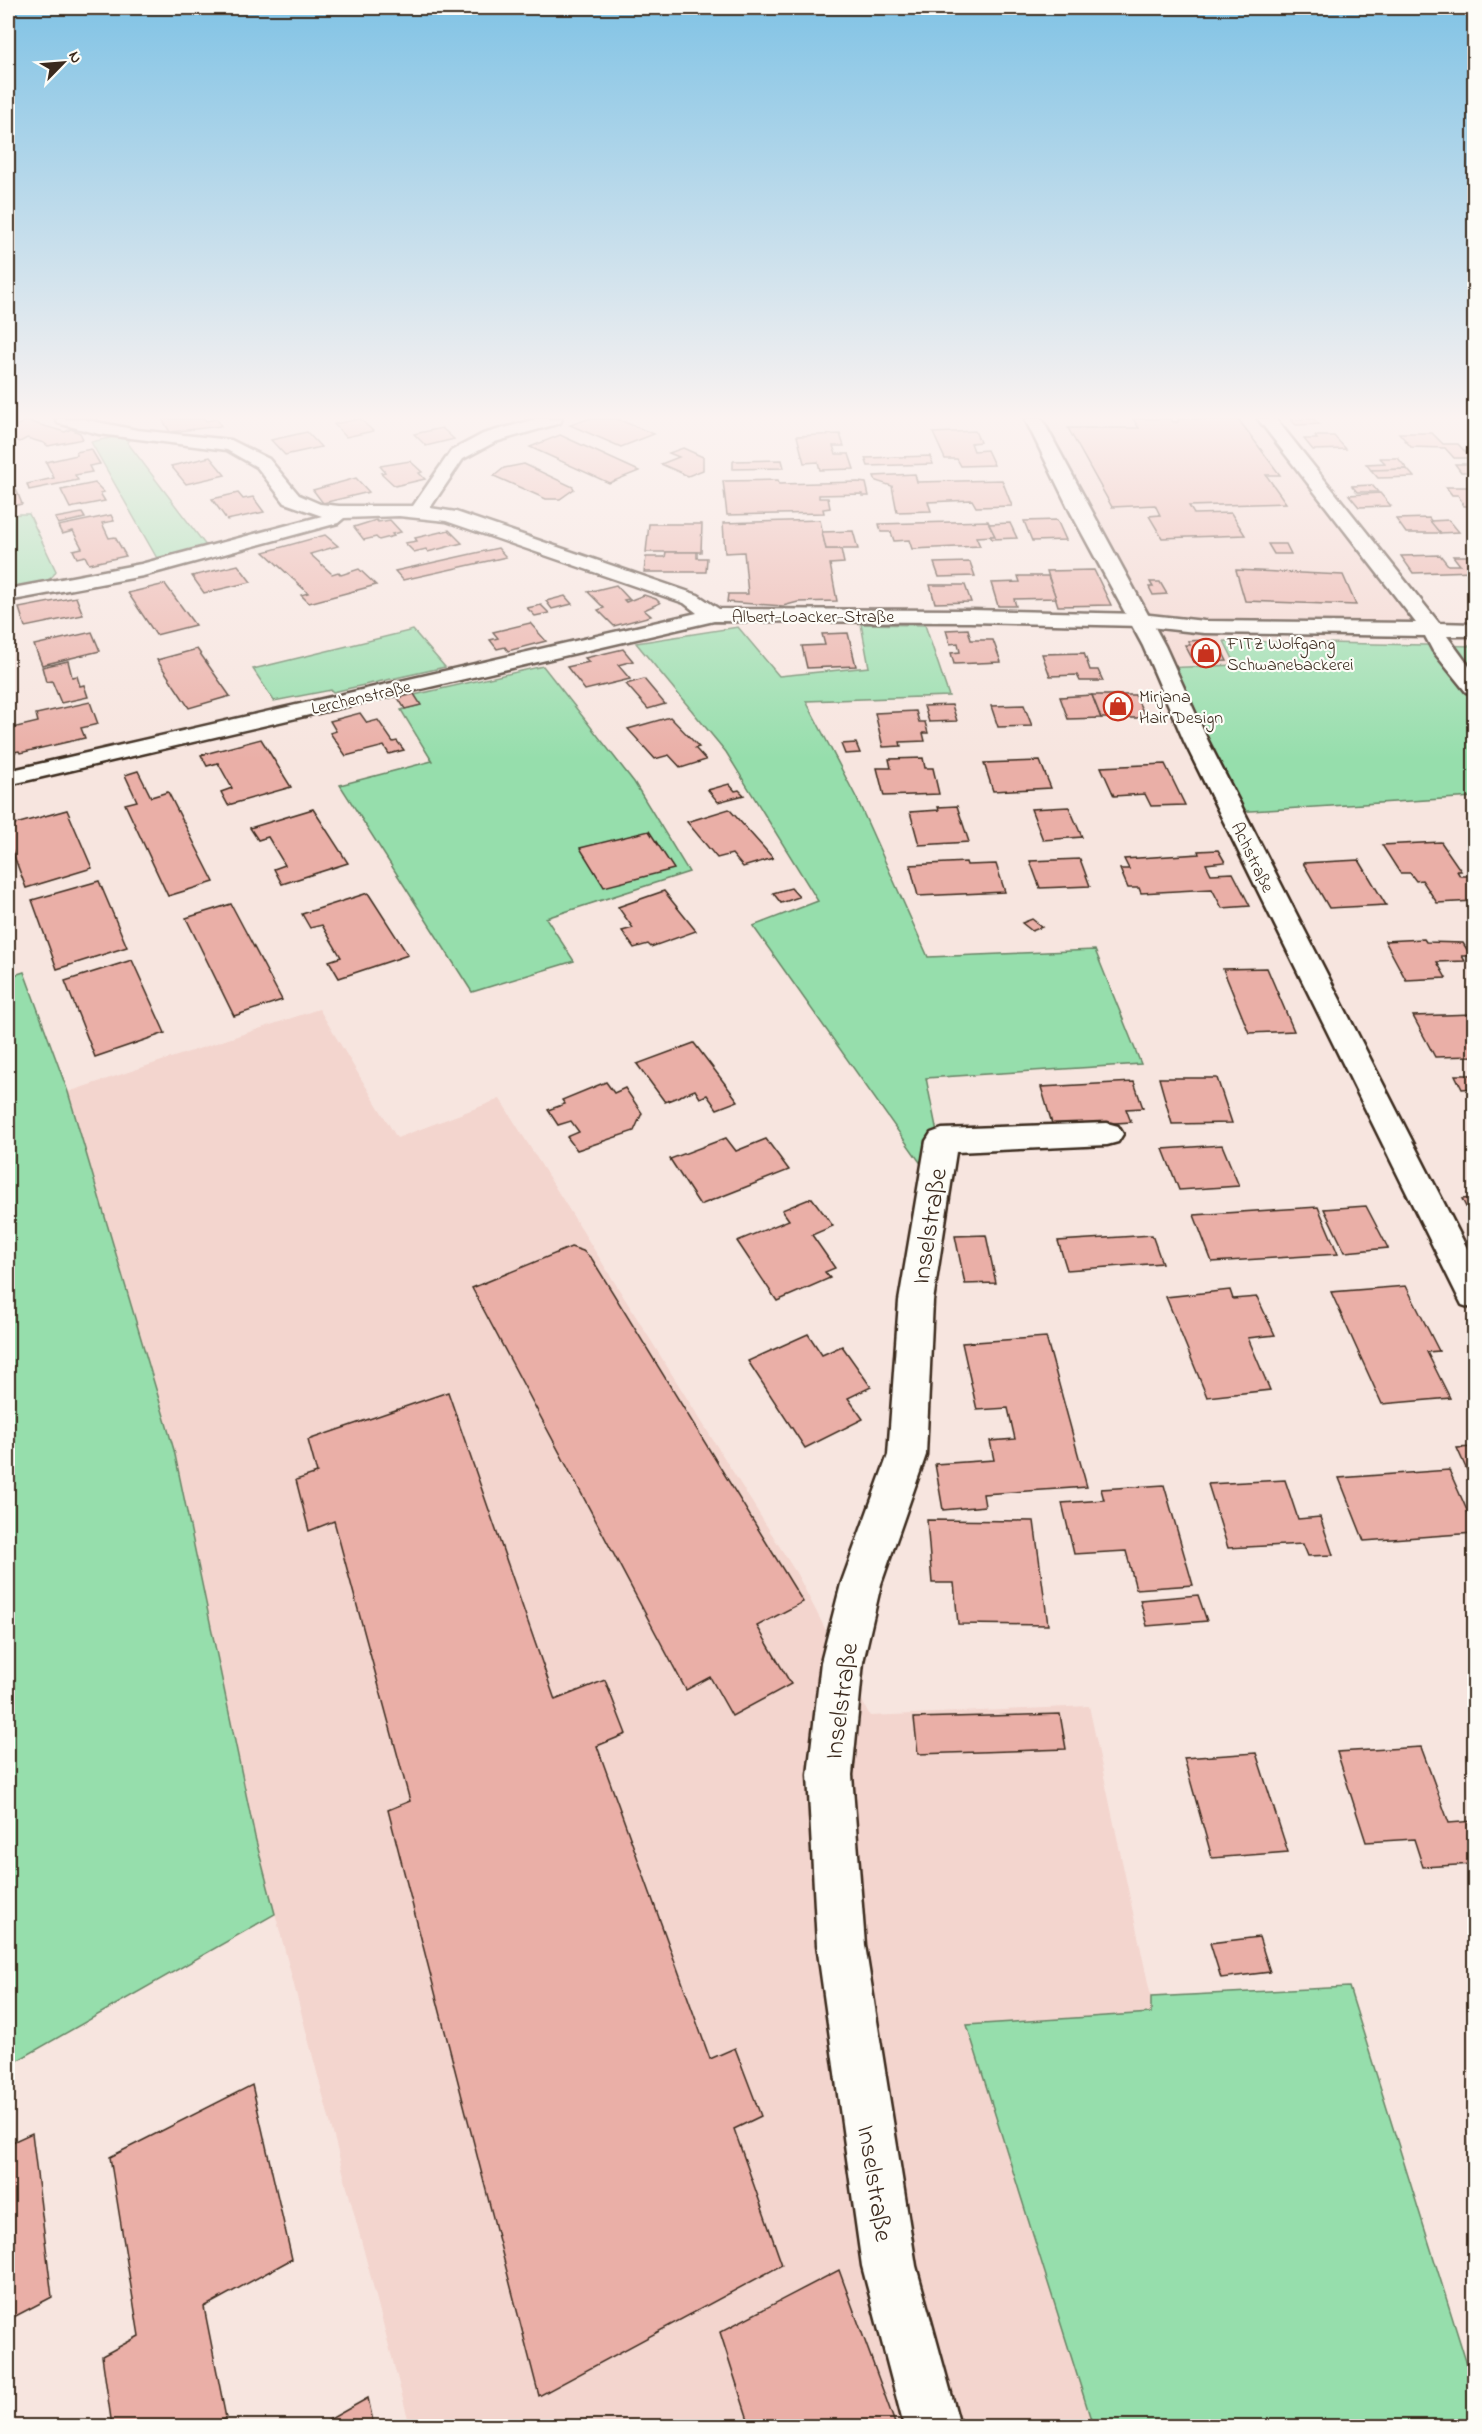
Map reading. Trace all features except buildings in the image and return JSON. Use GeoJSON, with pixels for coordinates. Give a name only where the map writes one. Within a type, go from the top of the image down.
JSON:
{"type":"FeatureCollection","features":[{"type":"Feature","properties":{"kind":"street"},"geometry":{"type":"LineString","coordinates":[[8,595],[142,570],[281,533]]}},
{"type":"Feature","properties":{"kind":"street","name":"Albert-Loacker-Straße"},"geometry":{"type":"LineString","coordinates":[[498,533],[681,595],[704,606],[714,615],[970,616],[1141,620],[1204,627],[1474,630]]}},
{"type":"Feature","properties":{"kind":"street","name":"Achstraße"},"geometry":{"type":"LineString","coordinates":[[1092,533],[1141,620],[1196,741],[1474,1295]]}},
{"type":"Feature","properties":{"kind":"street"},"geometry":{"type":"LineString","coordinates":[[1357,533],[1474,687]]}},
{"type":"Feature","properties":{"kind":"street","name":"Lerchenstraße"},"geometry":{"type":"LineString","coordinates":[[8,778],[714,615]]}},
{"type":"Feature","properties":{"kind":"street","name":"Inselstraße"},"geometry":{"type":"LineString","coordinates":[[933,2427],[889,2266],[841,1945],[830,1775],[842,1662],[861,1584],[907,1455],[916,1301],[942,1142],[1107,1134]]}},
{"type":"Feature","properties":{"kind":"shaded area"},"geometry":{"type":"Polygon","coordinates":[[[1091,533],[1357,533],[1432,629],[1212,623],[1234,664],[1160,666],[1091,533]]]}},
{"type":"Feature","properties":{"kind":"shaded area"},"geometry":{"type":"Polygon","coordinates":[[[319,1009],[397,1138],[500,1099],[798,1576],[870,1716],[1089,1706],[1151,1997],[1152,2013],[967,2025],[1093,2426],[410,2426],[255,1837],[174,1447],[68,1092],[319,1009]]]}},
{"type":"Feature","properties":{"kind":"green space"},"geometry":{"type":"Polygon","coordinates":[[[8,533],[38,533],[56,571],[53,576],[42,583],[8,590],[8,533]]]}},
{"type":"Feature","properties":{"kind":"green space"},"geometry":{"type":"Polygon","coordinates":[[[142,533],[196,533],[207,547],[158,560],[142,533]]]}},
{"type":"Feature","properties":{"kind":"green space"},"geometry":{"type":"Polygon","coordinates":[[[861,624],[925,625],[949,696],[806,701],[857,799],[928,957],[1095,950],[1141,1064],[926,1078],[938,1137],[929,1175],[753,926],[818,901],[726,752],[636,643],[738,627],[779,676],[869,667],[861,624]]]}},
{"type":"Feature","properties":{"kind":"green space"},"geometry":{"type":"Polygon","coordinates":[[[413,630],[445,667],[333,692],[331,690],[274,701],[253,669],[413,630]]]}},
{"type":"Feature","properties":{"kind":"green space"},"geometry":{"type":"Polygon","coordinates":[[[1224,641],[1474,646],[1474,797],[1234,812],[1163,668],[1236,665],[1224,641]]]}},
{"type":"Feature","properties":{"kind":"green space"},"geometry":{"type":"Polygon","coordinates":[[[543,666],[634,782],[689,872],[546,918],[574,961],[472,992],[340,785],[432,761],[401,710],[420,705],[414,695],[543,666]]]}},
{"type":"Feature","properties":{"kind":"green space"},"geometry":{"type":"Polygon","coordinates":[[[24,972],[68,1092],[174,1450],[255,1837],[275,1914],[8,2066],[8,977],[24,972]]]}},
{"type":"Feature","properties":{"kind":"green space"},"geometry":{"type":"Polygon","coordinates":[[[1349,1987],[1474,2387],[1474,2426],[1093,2426],[967,2025],[1151,2013],[1151,1997],[1349,1987]]]}},
{"type":"Feature","properties":{"kind":"place","name":"FITZ Wolfgang Schwanebackerei"},"geometry":{"type":"Point","coordinates":[1206,653]}},
{"type":"Feature","properties":{"kind":"place","name":"Mirjana Hair Design"},"geometry":{"type":"Point","coordinates":[1118,706]}}]}
